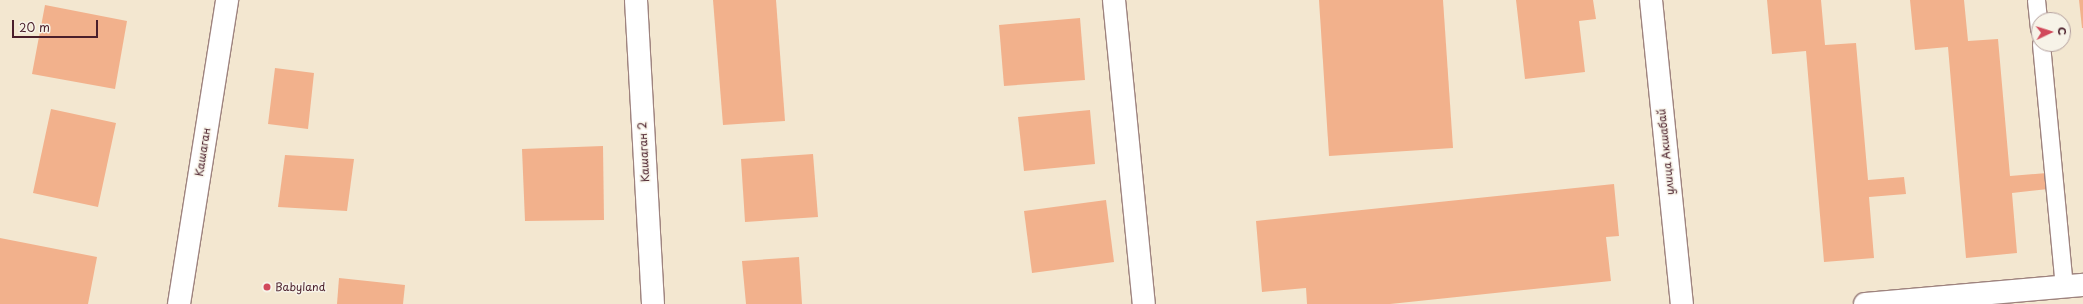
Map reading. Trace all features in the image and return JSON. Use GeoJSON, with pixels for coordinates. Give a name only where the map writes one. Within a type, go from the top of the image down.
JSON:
{"type":"FeatureCollection","features":[{"type":"Feature","properties":{"kind":"street","name":"Кашаган"},"geometry":{"type":"LineString","coordinates":[[179,304],[227,0]]}},
{"type":"Feature","properties":{"kind":"street","name":"Кашаган 2"},"geometry":{"type":"LineString","coordinates":[[636,0],[653,304]]}},
{"type":"Feature","properties":{"kind":"street"},"geometry":{"type":"LineString","coordinates":[[1114,0],[1144,304]]}},
{"type":"Feature","properties":{"kind":"street","name":"улица Акшабай"},"geometry":{"type":"LineString","coordinates":[[1651,0],[1682,304]]}},
{"type":"Feature","properties":{"kind":"street"},"geometry":{"type":"LineString","coordinates":[[1866,304],[2074,286]]}},
{"type":"Feature","properties":{"kind":"lane"},"geometry":{"type":"LineString","coordinates":[[2036,0],[2037,12]]}},
{"type":"Feature","properties":{"kind":"lane"},"geometry":{"type":"LineString","coordinates":[[2041,52],[2074,286]]}},
{"type":"Feature","properties":{"kind":"building"},"geometry":{"type":"Polygon","coordinates":[[[713,0],[776,0],[785,121],[723,125],[713,0]]]}},
{"type":"Feature","properties":{"kind":"building"},"geometry":{"type":"Polygon","coordinates":[[[1319,0],[1443,0],[1453,148],[1329,156],[1319,0]]]}},
{"type":"Feature","properties":{"kind":"building"},"geometry":{"type":"Polygon","coordinates":[[[1516,0],[1593,0],[1596,19],[1579,21],[1585,72],[1525,79],[1516,0]]]}},
{"type":"Feature","properties":{"kind":"building"},"geometry":{"type":"Polygon","coordinates":[[[1767,0],[1821,0],[1825,45],[1856,43],[1868,180],[1904,177],[1906,194],[1869,197],[1874,258],[1824,262],[1806,51],[1772,54],[1767,0]]]}},
{"type":"Feature","properties":{"kind":"building"},"geometry":{"type":"Polygon","coordinates":[[[1910,0],[1964,0],[1968,41],[1998,39],[2010,176],[2047,173],[2048,189],[2012,193],[2017,253],[1966,258],[1948,47],[1915,50],[1910,0]]]}},
{"type":"Feature","properties":{"kind":"building"},"geometry":{"type":"Polygon","coordinates":[[[2079,0],[2083,0],[2083,28],[2082,28],[2079,0]]]}},
{"type":"Feature","properties":{"kind":"building"},"geometry":{"type":"Polygon","coordinates":[[[45,5],[127,21],[115,89],[32,74],[45,5]]]}},
{"type":"Feature","properties":{"kind":"building"},"geometry":{"type":"Polygon","coordinates":[[[1080,18],[1085,80],[1004,86],[999,25],[1080,18]]]}},
{"type":"Feature","properties":{"kind":"building"},"geometry":{"type":"Polygon","coordinates":[[[275,68],[314,73],[308,129],[268,124],[275,68]]]}},
{"type":"Feature","properties":{"kind":"building"},"geometry":{"type":"Polygon","coordinates":[[[51,109],[116,123],[98,207],[33,193],[51,109]]]}},
{"type":"Feature","properties":{"kind":"building"},"geometry":{"type":"Polygon","coordinates":[[[1090,110],[1095,164],[1024,171],[1018,117],[1090,110]]]}},
{"type":"Feature","properties":{"kind":"building"},"geometry":{"type":"Polygon","coordinates":[[[603,146],[604,220],[525,221],[522,149],[603,146]]]}},
{"type":"Feature","properties":{"kind":"building"},"geometry":{"type":"Polygon","coordinates":[[[813,154],[818,217],[745,222],[741,159],[813,154]]]}},
{"type":"Feature","properties":{"kind":"building"},"geometry":{"type":"Polygon","coordinates":[[[285,155],[354,159],[347,211],[278,207],[285,155]]]}},
{"type":"Feature","properties":{"kind":"building"},"geometry":{"type":"Polygon","coordinates":[[[1614,184],[1619,236],[1606,237],[1611,281],[1390,304],[1307,304],[1306,288],[1262,292],[1256,221],[1614,184]]]}},
{"type":"Feature","properties":{"kind":"building"},"geometry":{"type":"Polygon","coordinates":[[[1106,200],[1114,262],[1032,273],[1024,211],[1106,200]]]}},
{"type":"Feature","properties":{"kind":"building"},"geometry":{"type":"Polygon","coordinates":[[[0,238],[97,257],[88,304],[0,304],[0,238]]]}},
{"type":"Feature","properties":{"kind":"building"},"geometry":{"type":"Polygon","coordinates":[[[799,257],[802,304],[746,304],[742,261],[799,257]]]}},
{"type":"Feature","properties":{"kind":"building"},"geometry":{"type":"Polygon","coordinates":[[[339,278],[405,285],[403,304],[337,304],[339,278]]]}},
{"type":"Feature","properties":{"kind":"place","name":"Babyland"},"geometry":{"type":"Point","coordinates":[267,287]}}]}
